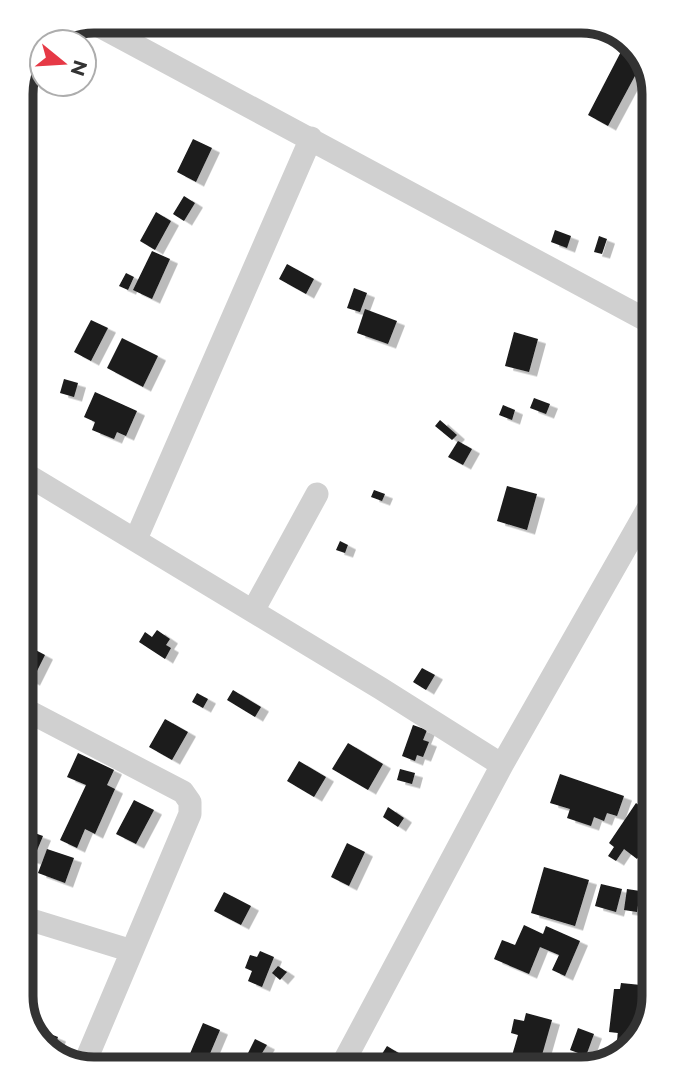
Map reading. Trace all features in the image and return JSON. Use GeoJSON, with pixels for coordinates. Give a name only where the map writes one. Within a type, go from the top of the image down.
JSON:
{"type":"FeatureCollection","features":[{"type":"Feature","properties":{"kind":"street"},"geometry":{"type":"LineString","coordinates":[[113,33],[642,318]]}},
{"type":"Feature","properties":{"kind":"street"},"geometry":{"type":"LineString","coordinates":[[136,539],[311,138]]}},
{"type":"Feature","properties":{"kind":"street"},"geometry":{"type":"LineString","coordinates":[[33,478],[502,765]]}},
{"type":"Feature","properties":{"kind":"street"},"geometry":{"type":"LineString","coordinates":[[253,611],[317,494]]}},
{"type":"Feature","properties":{"kind":"street"},"geometry":{"type":"LineString","coordinates":[[346,1057],[502,765],[642,519]]}},
{"type":"Feature","properties":{"kind":"street"},"geometry":{"type":"LineString","coordinates":[[33,714],[183,792],[190,802],[190,814],[87,1056]]}},
{"type":"Feature","properties":{"kind":"street"},"geometry":{"type":"LineString","coordinates":[[33,921],[132,951]]}},
{"type":"Feature","properties":{"kind":"building"},"geometry":{"type":"Polygon","coordinates":[[[622,50],[637,72],[608,126],[588,115],[622,50]]]}},
{"type":"Feature","properties":{"kind":"building"},"geometry":{"type":"Polygon","coordinates":[[[193,139],[212,148],[196,182],[177,172],[193,139]]]}},
{"type":"Feature","properties":{"kind":"building"},"geometry":{"type":"Polygon","coordinates":[[[184,196],[195,203],[184,221],[173,214],[184,196]]]}},
{"type":"Feature","properties":{"kind":"building"},"geometry":{"type":"Polygon","coordinates":[[[156,212],[171,221],[155,250],[140,241],[156,212]]]}},
{"type":"Feature","properties":{"kind":"building"},"geometry":{"type":"Polygon","coordinates":[[[555,230],[571,236],[567,248],[551,242],[555,230]]]}},
{"type":"Feature","properties":{"kind":"building"},"geometry":{"type":"Polygon","coordinates":[[[599,236],[607,239],[602,254],[594,252],[599,236]]]}},
{"type":"Feature","properties":{"kind":"building"},"geometry":{"type":"Polygon","coordinates":[[[152,251],[170,259],[152,299],[133,290],[152,251]]]}},
{"type":"Feature","properties":{"kind":"building"},"geometry":{"type":"Polygon","coordinates":[[[287,264],[314,279],[306,294],[279,279],[287,264]]]}},
{"type":"Feature","properties":{"kind":"building"},"geometry":{"type":"Polygon","coordinates":[[[126,273],[134,277],[128,290],[119,286],[126,273]]]}},
{"type":"Feature","properties":{"kind":"building"},"geometry":{"type":"Polygon","coordinates":[[[354,288],[367,293],[360,312],[347,308],[354,288]]]}},
{"type":"Feature","properties":{"kind":"building"},"geometry":{"type":"Polygon","coordinates":[[[365,309],[397,321],[388,344],[357,333],[365,309]]]}},
{"type":"Feature","properties":{"kind":"building"},"geometry":{"type":"Polygon","coordinates":[[[91,320],[108,328],[91,361],[74,352],[91,320]]]}},
{"type":"Feature","properties":{"kind":"building"},"geometry":{"type":"Polygon","coordinates":[[[514,332],[538,339],[529,372],[505,366],[514,332]]]}},
{"type":"Feature","properties":{"kind":"building"},"geometry":{"type":"Polygon","coordinates":[[[122,338],[158,356],[143,387],[107,368],[122,338]]]}},
{"type":"Feature","properties":{"kind":"building"},"geometry":{"type":"Polygon","coordinates":[[[64,379],[78,383],[74,397],[60,393],[64,379]]]}},
{"type":"Feature","properties":{"kind":"building"},"geometry":{"type":"Polygon","coordinates":[[[95,392],[137,411],[126,436],[117,432],[114,439],[92,430],[95,422],[84,417],[95,392]]]}},
{"type":"Feature","properties":{"kind":"building"},"geometry":{"type":"Polygon","coordinates":[[[534,398],[550,404],[546,414],[530,408],[534,398]]]}},
{"type":"Feature","properties":{"kind":"building"},"geometry":{"type":"Polygon","coordinates":[[[503,405],[515,410],[512,420],[499,415],[503,405]]]}},
{"type":"Feature","properties":{"kind":"building"},"geometry":{"type":"Polygon","coordinates":[[[440,420],[457,435],[452,440],[435,426],[440,420]]]}},
{"type":"Feature","properties":{"kind":"building"},"geometry":{"type":"Polygon","coordinates":[[[458,441],[472,449],[463,465],[448,457],[458,441]]]}},
{"type":"Feature","properties":{"kind":"building"},"geometry":{"type":"Polygon","coordinates":[[[507,486],[537,494],[527,530],[497,521],[507,486]]]}},
{"type":"Feature","properties":{"kind":"building"},"geometry":{"type":"Polygon","coordinates":[[[374,490],[385,494],[382,501],[371,497],[374,490]]]}},
{"type":"Feature","properties":{"kind":"building"},"geometry":{"type":"Polygon","coordinates":[[[340,541],[348,545],[345,553],[336,550],[340,541]]]}},
{"type":"Feature","properties":{"kind":"building"},"geometry":{"type":"Polygon","coordinates":[[[157,630],[170,639],[166,645],[171,648],[165,659],[139,642],[145,632],[152,637],[157,630]]]}},
{"type":"Feature","properties":{"kind":"building"},"geometry":{"type":"Polygon","coordinates":[[[33,649],[45,655],[33,679],[33,649]]]}},
{"type":"Feature","properties":{"kind":"building"},"geometry":{"type":"Polygon","coordinates":[[[422,668],[435,675],[426,690],[413,682],[422,668]]]}},
{"type":"Feature","properties":{"kind":"building"},"geometry":{"type":"Polygon","coordinates":[[[233,690],[261,707],[255,717],[227,700],[233,690]]]}},
{"type":"Feature","properties":{"kind":"building"},"geometry":{"type":"Polygon","coordinates":[[[197,693],[208,699],[203,708],[192,702],[197,693]]]}},
{"type":"Feature","properties":{"kind":"building"},"geometry":{"type":"Polygon","coordinates":[[[165,719],[188,732],[172,760],[149,747],[165,719]]]}},
{"type":"Feature","properties":{"kind":"building"},"geometry":{"type":"Polygon","coordinates":[[[413,725],[427,730],[423,740],[429,742],[423,757],[417,755],[415,761],[402,756],[413,725]]]}},
{"type":"Feature","properties":{"kind":"building"},"geometry":{"type":"Polygon","coordinates":[[[348,743],[383,764],[368,790],[332,769],[348,743]]]}},
{"type":"Feature","properties":{"kind":"building"},"geometry":{"type":"Polygon","coordinates":[[[78,753],[114,770],[107,785],[115,789],[95,834],[85,829],[77,848],[60,840],[86,785],[67,777],[78,753]]]}},
{"type":"Feature","properties":{"kind":"building"},"geometry":{"type":"Polygon","coordinates":[[[299,761],[326,777],[314,797],[287,781],[299,761]]]}},
{"type":"Feature","properties":{"kind":"building"},"geometry":{"type":"Polygon","coordinates":[[[400,769],[415,773],[412,784],[397,780],[400,769]]]}},
{"type":"Feature","properties":{"kind":"building"},"geometry":{"type":"Polygon","coordinates":[[[560,774],[624,796],[617,816],[607,813],[604,821],[594,817],[591,826],[567,818],[570,809],[550,803],[560,774]]]}},
{"type":"Feature","properties":{"kind":"building"},"geometry":{"type":"Polygon","coordinates":[[[134,800],[154,810],[136,844],[116,834],[134,800]]]}},
{"type":"Feature","properties":{"kind":"building"},"geometry":{"type":"Polygon","coordinates":[[[636,803],[642,808],[642,852],[637,859],[624,849],[616,861],[608,856],[614,847],[609,843],[636,803]]]}},
{"type":"Feature","properties":{"kind":"building"},"geometry":{"type":"Polygon","coordinates":[[[388,807],[404,818],[398,827],[383,817],[388,807]]]}},
{"type":"Feature","properties":{"kind":"building"},"geometry":{"type":"Polygon","coordinates":[[[33,832],[43,836],[33,860],[33,832]]]}},
{"type":"Feature","properties":{"kind":"building"},"geometry":{"type":"Polygon","coordinates":[[[347,843],[365,852],[349,886],[331,877],[347,843]]]}},
{"type":"Feature","properties":{"kind":"building"},"geometry":{"type":"Polygon","coordinates":[[[47,849],[74,858],[65,883],[38,873],[47,849]]]}},
{"type":"Feature","properties":{"kind":"building"},"geometry":{"type":"Polygon","coordinates":[[[544,867],[589,880],[575,926],[531,913],[544,867]]]}},
{"type":"Feature","properties":{"kind":"building"},"geometry":{"type":"Polygon","coordinates":[[[601,884],[622,889],[616,912],[595,906],[601,884]]]}},
{"type":"Feature","properties":{"kind":"building"},"geometry":{"type":"Polygon","coordinates":[[[627,889],[640,891],[637,912],[624,910],[627,889]]]}},
{"type":"Feature","properties":{"kind":"building"},"geometry":{"type":"Polygon","coordinates":[[[224,892],[251,906],[241,925],[214,911],[224,892]]]}},
{"type":"Feature","properties":{"kind":"building"},"geometry":{"type":"Polygon","coordinates":[[[524,925],[543,934],[546,926],[580,941],[565,976],[552,970],[559,955],[540,947],[529,974],[494,959],[502,940],[515,945],[524,925]]]}},
{"type":"Feature","properties":{"kind":"building"},"geometry":{"type":"Polygon","coordinates":[[[260,951],[274,957],[262,987],[248,981],[252,971],[245,968],[250,955],[257,957],[260,951]]]}},
{"type":"Feature","properties":{"kind":"building"},"geometry":{"type":"Polygon","coordinates":[[[278,966],[287,972],[280,980],[272,973],[278,966]]]}},
{"type":"Feature","properties":{"kind":"building"},"geometry":{"type":"Polygon","coordinates":[[[621,983],[642,985],[640,1012],[622,1041],[617,1040],[618,1033],[609,1032],[614,989],[620,989],[621,983]]]}},
{"type":"Feature","properties":{"kind":"building"},"geometry":{"type":"Polygon","coordinates":[[[526,1013],[552,1020],[541,1057],[512,1057],[518,1035],[511,1033],[514,1019],[524,1021],[526,1013]]]}},
{"type":"Feature","properties":{"kind":"building"},"geometry":{"type":"Polygon","coordinates":[[[203,1023],[220,1030],[209,1057],[189,1056],[203,1023]]]}},
{"type":"Feature","properties":{"kind":"building"},"geometry":{"type":"Polygon","coordinates":[[[578,1028],[594,1034],[586,1056],[570,1050],[578,1028]]]}},
{"type":"Feature","properties":{"kind":"building"},"geometry":{"type":"Polygon","coordinates":[[[46,1032],[58,1037],[56,1043],[46,1032]]]}},
{"type":"Feature","properties":{"kind":"building"},"geometry":{"type":"Polygon","coordinates":[[[255,1039],[267,1045],[260,1057],[248,1053],[255,1039]]]}},
{"type":"Feature","properties":{"kind":"building"},"geometry":{"type":"Polygon","coordinates":[[[387,1046],[405,1057],[380,1057],[387,1046]]]}}]}
